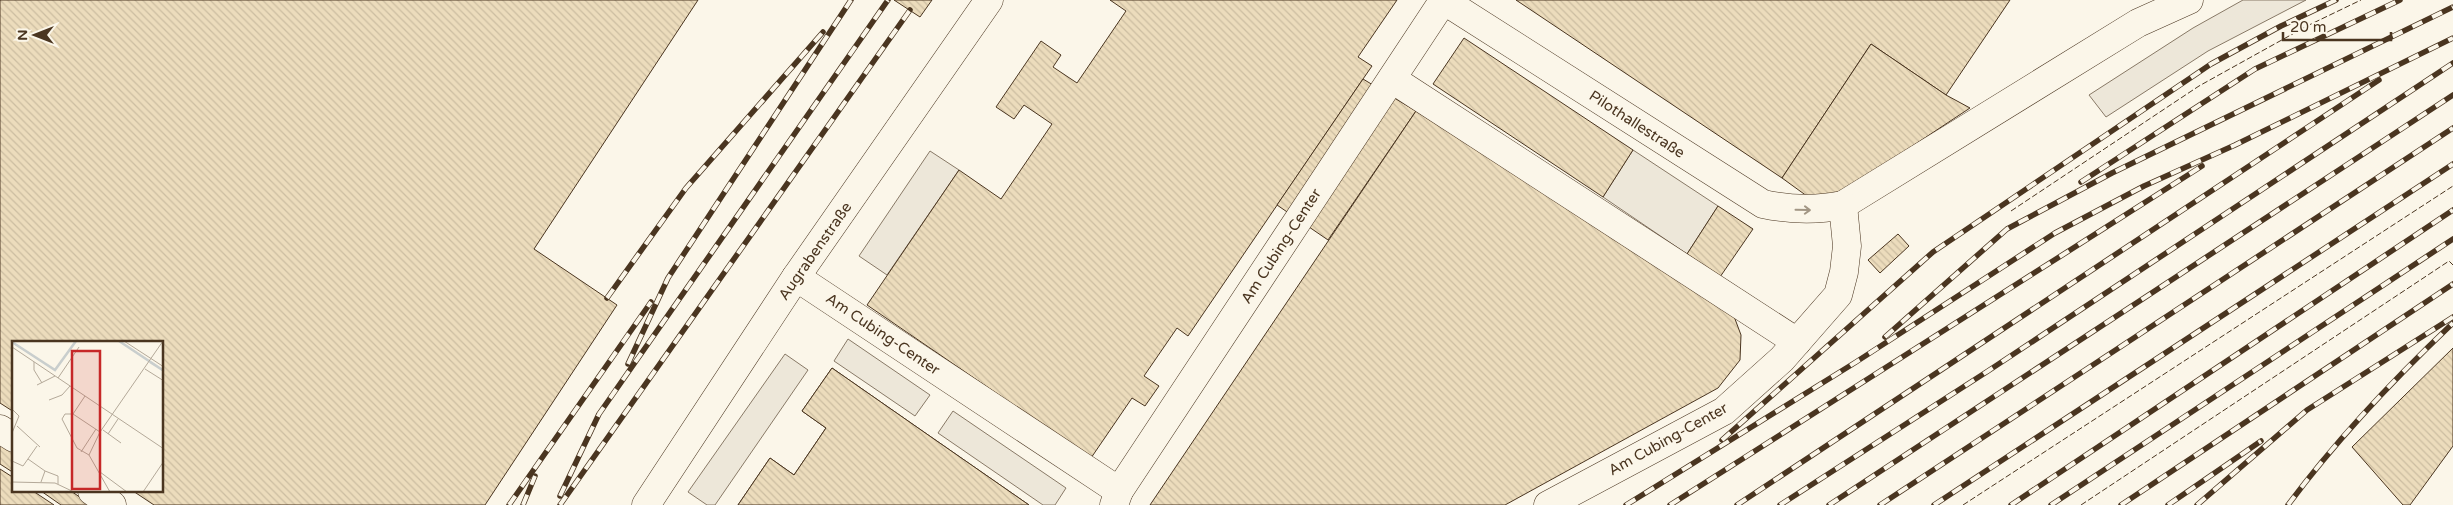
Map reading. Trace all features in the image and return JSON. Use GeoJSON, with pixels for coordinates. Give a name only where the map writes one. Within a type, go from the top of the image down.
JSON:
{"type":"FeatureCollection","features":[{"type":"Feature","properties":{"kind":"lane","name":"Augrabenstraße"},"geometry":{"type":"LineString","coordinates":[[646,505],[796,277],[989,0]]}},
{"type":"Feature","properties":{"kind":"lane","name":"Am Cubing-Center"},"geometry":{"type":"LineString","coordinates":[[796,277],[1117,498],[1443,0]]}},
{"type":"Feature","properties":{"kind":"lane","name":"Pilothallestraße"},"geometry":{"type":"LineString","coordinates":[[1443,0],[1763,204],[1802,210],[1822,210],[1843,205]]}},
{"type":"Feature","properties":{"kind":"lane"},"geometry":{"type":"LineString","coordinates":[[2138,23],[2159,0]]}},
{"type":"Feature","properties":{"kind":"lane"},"geometry":{"type":"LineString","coordinates":[[1843,205],[2138,23],[2189,0]]}},
{"type":"Feature","properties":{"kind":"lane"},"geometry":{"type":"LineString","coordinates":[[1392,78],[1796,342]]}},
{"type":"Feature","properties":{"kind":"lane","name":"Am Cubing-Center"},"geometry":{"type":"LineString","coordinates":[[1548,505],[1724,411],[1782,359],[1838,295],[1844,272],[1847,246],[1843,205]]}},
{"type":"Feature","properties":{"kind":"lane"},"geometry":{"type":"LineString","coordinates":[[0,429],[12,437]]}},
{"type":"Feature","properties":{"kind":"lane"},"geometry":{"type":"LineString","coordinates":[[93,492],[112,505]]}},
{"type":"Feature","properties":{"kind":"shaded area"},"geometry":{"type":"Polygon","coordinates":[[[2243,0],[2306,0],[2208,51],[2106,117],[2089,95],[2193,28],[2243,0]]]}},
{"type":"Feature","properties":{"kind":"shaded area"},"geometry":{"type":"Polygon","coordinates":[[[1633,150],[1718,206],[1687,254],[1603,197],[1633,150]]]}},
{"type":"Feature","properties":{"kind":"shaded area"},"geometry":{"type":"Polygon","coordinates":[[[930,151],[959,170],[887,275],[859,256],[930,151]]]}},
{"type":"Feature","properties":{"kind":"shaded area"},"geometry":{"type":"Polygon","coordinates":[[[848,339],[930,395],[915,416],[834,361],[848,339]]]}},
{"type":"Feature","properties":{"kind":"shaded area"},"geometry":{"type":"Polygon","coordinates":[[[785,354],[808,370],[715,505],[707,505],[688,492],[785,354]]]}},
{"type":"Feature","properties":{"kind":"shaded area"},"geometry":{"type":"Polygon","coordinates":[[[953,411],[1066,488],[1055,505],[1043,505],[938,433],[953,411]]]}},
{"type":"Feature","properties":{"kind":"building"},"geometry":{"type":"Polygon","coordinates":[[[0,0],[698,0],[534,249],[617,305],[485,505],[154,505],[134,492],[164,492],[164,341],[12,341],[12,411],[0,403],[0,0]]]}},
{"type":"Feature","properties":{"kind":"building"},"geometry":{"type":"Polygon","coordinates":[[[894,0],[932,0],[920,17],[894,0]]]}},
{"type":"Feature","properties":{"kind":"building"},"geometry":{"type":"Polygon","coordinates":[[[1110,0],[1397,0],[1358,57],[1372,66],[1188,336],[1177,328],[1144,376],[1159,386],[1145,406],[1132,398],[1091,458],[867,305],[959,170],[1001,199],[1052,124],[1024,105],[1014,119],[996,107],[1041,41],[1061,55],[1053,67],[1077,83],[1126,11],[1110,0]]]}},
{"type":"Feature","properties":{"kind":"building"},"geometry":{"type":"Polygon","coordinates":[[[1516,0],[2010,0],[1946,95],[1871,44],[1782,178],[1516,0]]]}},
{"type":"Feature","properties":{"kind":"building"},"geometry":{"type":"Polygon","coordinates":[[[1464,38],[1633,150],[1603,197],[1433,84],[1464,38]]]}},
{"type":"Feature","properties":{"kind":"building"},"geometry":{"type":"Polygon","coordinates":[[[1871,44],[1946,95],[1970,108],[1831,200],[1811,199],[1782,178],[1871,44]]]}},
{"type":"Feature","properties":{"kind":"building"},"geometry":{"type":"Polygon","coordinates":[[[1363,79],[1416,111],[1328,240],[1277,205],[1363,79]]]}},
{"type":"Feature","properties":{"kind":"building"},"geometry":{"type":"Polygon","coordinates":[[[1416,111],[1732,311],[1741,335],[1740,360],[1718,388],[1505,505],[1150,505],[1416,111]]]}},
{"type":"Feature","properties":{"kind":"building"},"geometry":{"type":"Polygon","coordinates":[[[1718,206],[1753,229],[1720,277],[1687,254],[1718,206]]]}},
{"type":"Feature","properties":{"kind":"building"},"geometry":{"type":"Polygon","coordinates":[[[1898,234],[1909,246],[1880,273],[1868,260],[1898,234]]]}},
{"type":"Feature","properties":{"kind":"building"},"geometry":{"type":"Polygon","coordinates":[[[2453,348],[2453,446],[2410,505],[2403,505],[2352,447],[2453,348]]]}},
{"type":"Feature","properties":{"kind":"building"},"geometry":{"type":"Polygon","coordinates":[[[832,368],[1029,505],[933,505],[879,467],[853,505],[738,505],[770,458],[794,475],[826,428],[802,411],[832,368]]]}},
{"type":"Feature","properties":{"kind":"building"},"geometry":{"type":"Polygon","coordinates":[[[832,368],[1029,505],[738,505],[770,458],[794,475],[826,428],[802,411],[832,368]]]}},
{"type":"Feature","properties":{"kind":"building"},"geometry":{"type":"Polygon","coordinates":[[[0,444],[12,452],[12,472],[0,464],[0,444]]]}},
{"type":"Feature","properties":{"kind":"building"},"geometry":{"type":"Polygon","coordinates":[[[0,469],[12,477],[12,492],[34,492],[54,505],[0,505],[0,469]]]}},
{"type":"Feature","properties":{"kind":"building"},"geometry":{"type":"Polygon","coordinates":[[[42,492],[72,492],[91,505],[61,505],[42,492]]]}},
{"type":"Feature","properties":{"kind":"railway"},"geometry":{"type":"LineString","coordinates":[[628,364],[668,278],[851,0]]}},
{"type":"Feature","properties":{"kind":"railway"},"geometry":{"type":"LineString","coordinates":[[560,496],[599,414],[888,0]]}},
{"type":"Feature","properties":{"kind":"railway"},"geometry":{"type":"LineString","coordinates":[[1722,440],[1933,252],[2211,64],[2281,26],[2336,0]]}},
{"type":"Feature","properties":{"kind":"railway"},"geometry":{"type":"LineString","coordinates":[[2081,182],[2255,69],[2400,0]]}},
{"type":"Feature","properties":{"kind":"railway"},"geometry":{"type":"LineString","coordinates":[[1885,337],[2007,229],[2112,173],[2453,7]]}},
{"type":"Feature","properties":{"kind":"railway"},"geometry":{"type":"LineString","coordinates":[[560,505],[910,10]]}},
{"type":"Feature","properties":{"kind":"railway"},"geometry":{"type":"LineString","coordinates":[[607,298],[686,188],[823,32]]}},
{"type":"Feature","properties":{"kind":"railway"},"geometry":{"type":"LineString","coordinates":[[1626,505],[1856,362],[2055,233],[2144,186],[2235,145],[2453,38]]}},
{"type":"Feature","properties":{"kind":"railway"},"geometry":{"type":"LineString","coordinates":[[1780,505],[1988,371],[2453,63]]}},
{"type":"Feature","properties":{"kind":"railway"},"geometry":{"type":"LineString","coordinates":[[1737,505],[2379,80]]}},
{"type":"Feature","properties":{"kind":"railway"},"geometry":{"type":"LineString","coordinates":[[1829,505],[2453,95]]}},
{"type":"Feature","properties":{"kind":"railway"},"geometry":{"type":"LineString","coordinates":[[1880,505],[2453,128]]}},
{"type":"Feature","properties":{"kind":"railway"},"geometry":{"type":"LineString","coordinates":[[1934,505],[2453,164]]}},
{"type":"Feature","properties":{"kind":"railway"},"geometry":{"type":"LineString","coordinates":[[1670,505],[2202,166]]}},
{"type":"Feature","properties":{"kind":"railway"},"geometry":{"type":"LineString","coordinates":[[2011,505],[2453,210]]}},
{"type":"Feature","properties":{"kind":"railway"},"geometry":{"type":"LineString","coordinates":[[2051,505],[2453,239]]}},
{"type":"Feature","properties":{"kind":"railway"},"geometry":{"type":"LineString","coordinates":[[2121,505],[2453,284]]}},
{"type":"Feature","properties":{"kind":"railway"},"geometry":{"type":"LineString","coordinates":[[509,505],[651,302]]}},
{"type":"Feature","properties":{"kind":"railway"},"geometry":{"type":"LineString","coordinates":[[2197,505],[2307,410],[2453,317]]}},
{"type":"Feature","properties":{"kind":"railway"},"geometry":{"type":"LineString","coordinates":[[2288,505],[2366,411],[2453,323]]}},
{"type":"Feature","properties":{"kind":"railway"},"geometry":{"type":"LineString","coordinates":[[2168,505],[2261,441]]}},
{"type":"Feature","properties":{"kind":"railway"},"geometry":{"type":"LineString","coordinates":[[523,505],[535,476]]}},
{"type":"Feature","properties":{"kind":"fence"},"geometry":{"type":"LineString","coordinates":[[2011,211],[2199,86],[2307,26],[2361,0]]}},
{"type":"Feature","properties":{"kind":"fence"},"geometry":{"type":"LineString","coordinates":[[1963,505],[2453,186]]}},
{"type":"Feature","properties":{"kind":"fence"},"geometry":{"type":"LineString","coordinates":[[2081,505],[2449,261],[2453,265]]}}]}
